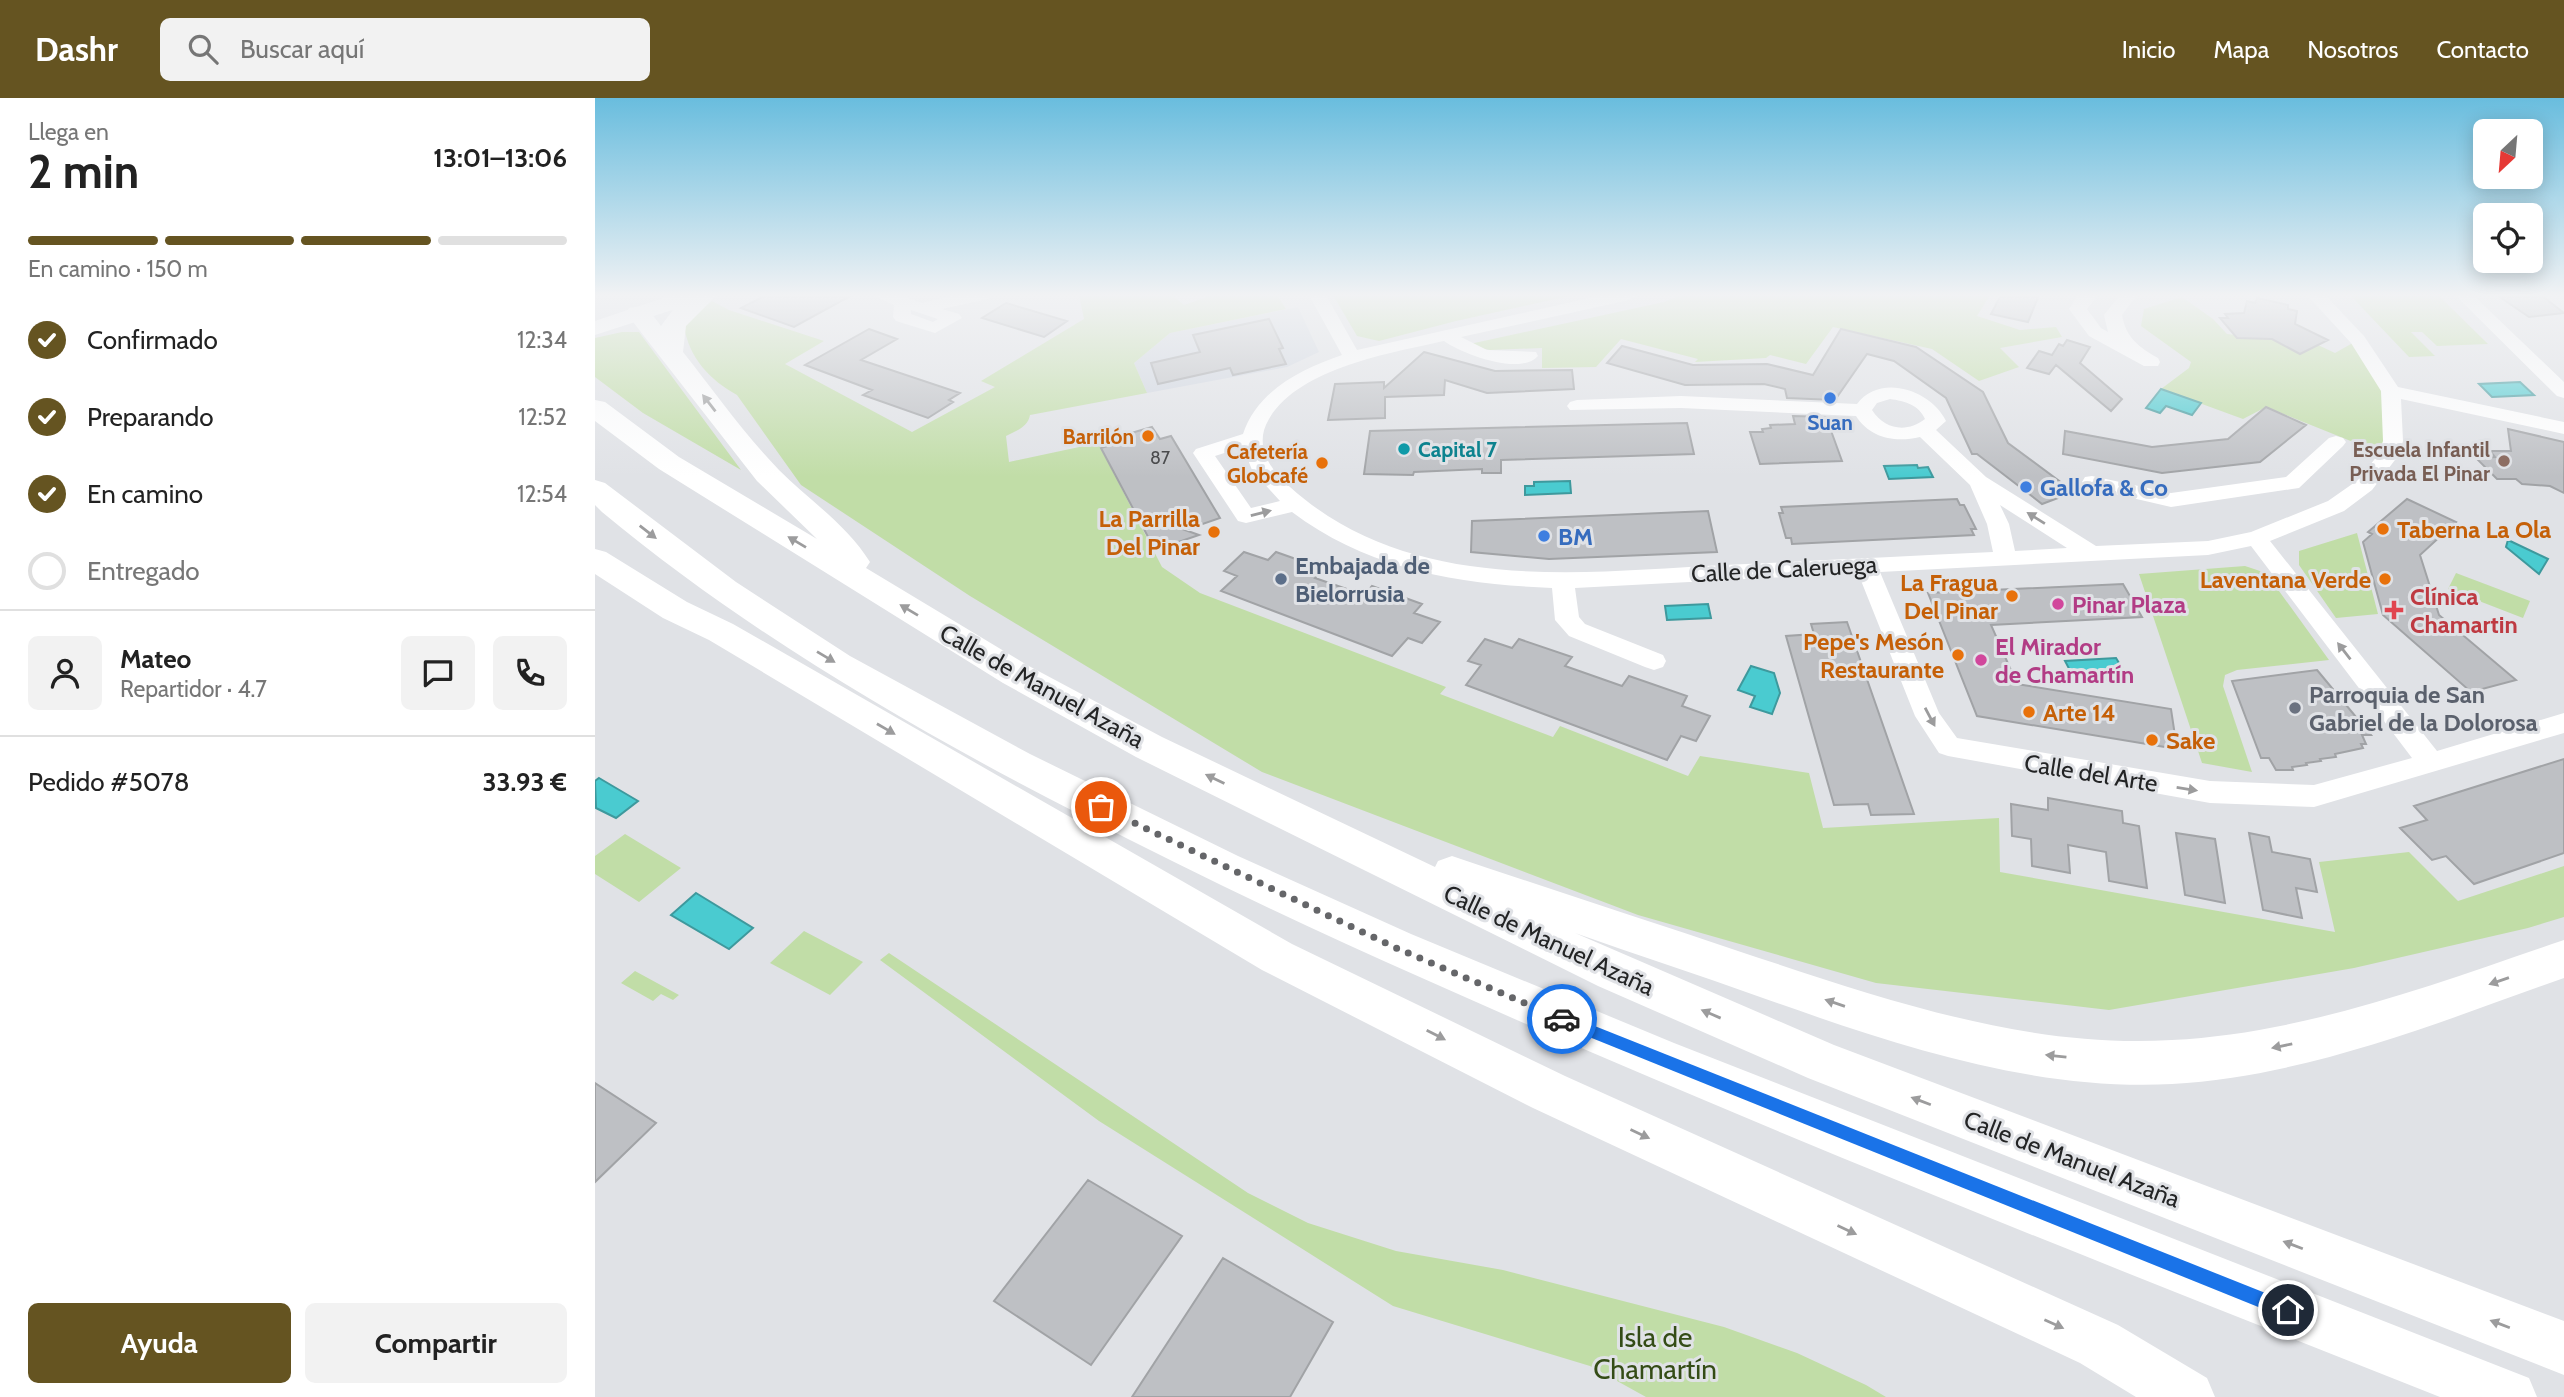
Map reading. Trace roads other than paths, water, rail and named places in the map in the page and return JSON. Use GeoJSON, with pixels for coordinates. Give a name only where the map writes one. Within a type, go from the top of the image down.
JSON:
{"type":"FeatureCollection","features":[{"type":"Feature","properties":{"kind":"highway"},"geometry":{"type":"LineString","coordinates":[[673,356],[767,475],[825,529],[876,590]]}},
{"type":"Feature","properties":{"kind":"highway","name":"Calle de Manuel Azaña"},"geometry":{"type":"LineString","coordinates":[[595,408],[669,463],[1015,674],[1149,747],[1613,972],[1824,1063],[2564,1348]]}},
{"type":"Feature","properties":{"kind":"highway"},"geometry":{"type":"LineString","coordinates":[[595,489],[706,578],[768,622],[911,707],[1026,770],[1200,856],[1382,942],[1605,1038],[2510,1397]]}},
{"type":"Feature","properties":{"kind":"highway"},"geometry":{"type":"LineString","coordinates":[[595,542],[726,614],[768,622]]}},
{"type":"Feature","properties":{"kind":"highway"},"geometry":{"type":"LineString","coordinates":[[595,559],[675,610],[721,632],[1277,957],[1549,1092],[2099,1344],[2188,1397]]}},
{"type":"Feature","properties":{"kind":"highway"},"geometry":{"type":"LineString","coordinates":[[1026,770],[1061,807],[1135,857],[1290,948],[1375,1004]]}},
{"type":"Feature","properties":{"kind":"highway"},"geometry":{"type":"LineString","coordinates":[[1276,809],[1453,873],[1870,1015],[1954,1038],[2037,1055],[2108,1062],[2173,1062],[2261,1051],[2343,1034],[2564,959]]}},
{"type":"Feature","properties":{"kind":"highway"},"geometry":{"type":"LineString","coordinates":[[2361,1339],[2461,1397]]}},
{"type":"Feature","properties":{"kind":"street"},"geometry":{"type":"LineString","coordinates":[[1297,504],[1246,516],[1203,453],[1252,438],[1256,425],[1273,402],[1302,377],[1358,356]]}},
{"type":"Feature","properties":{"kind":"street"},"geometry":{"type":"LineString","coordinates":[[1484,356],[1490,358],[1529,356]]}},
{"type":"Feature","properties":{"kind":"street"},"geometry":{"type":"LineString","coordinates":[[2140,356],[2151,362]]}},
{"type":"Feature","properties":{"kind":"street"},"geometry":{"type":"LineString","coordinates":[[2368,356],[2391,391],[2564,428]]}},
{"type":"Feature","properties":{"kind":"street"},"geometry":{"type":"LineString","coordinates":[[2526,356],[2564,392]]}},
{"type":"Feature","properties":{"kind":"street","name":"Calle de Caleruega"},"geometry":{"type":"LineString","coordinates":[[1252,438],[1254,455],[1276,486],[1323,525],[1366,548],[1427,566],[1494,578],[1563,581],[2207,548],[2256,538],[2336,506],[2365,485],[2388,456],[2393,442],[2391,391]]}},
{"type":"Feature","properties":{"kind":"street"},"geometry":{"type":"LineString","coordinates":[[1889,393],[1913,397],[1931,407],[1935,421],[1925,432],[1905,435],[1884,431],[1867,422],[1862,410],[1870,398],[1889,393]]}},
{"type":"Feature","properties":{"kind":"street"},"geometry":{"type":"LineString","coordinates":[[1577,405],[1681,402],[1862,410]]}},
{"type":"Feature","properties":{"kind":"street"},"geometry":{"type":"LineString","coordinates":[[1925,432],[1979,482],[2094,555]]}},
{"type":"Feature","properties":{"kind":"street"},"geometry":{"type":"LineString","coordinates":[[2092,482],[2171,500],[2292,483],[2336,442]]}},
{"type":"Feature","properties":{"kind":"street"},"geometry":{"type":"LineString","coordinates":[[1979,482],[1998,524],[2006,559]]}},
{"type":"Feature","properties":{"kind":"street"},"geometry":{"type":"LineString","coordinates":[[2292,483],[2336,506]]}},
{"type":"Feature","properties":{"kind":"street"},"geometry":{"type":"LineString","coordinates":[[2256,538],[2431,762]]}},
{"type":"Feature","properties":{"kind":"street","name":"Calle del Arte"},"geometry":{"type":"LineString","coordinates":[[1865,564],[1928,716],[1948,746],[2210,792],[2314,796],[2538,733],[2564,723]]}},
{"type":"Feature","properties":{"kind":"street"},"geometry":{"type":"LineString","coordinates":[[1563,581],[1567,620],[1577,630],[1654,661]]}},
{"type":"Feature","properties":{"kind":"water"},"geometry":{"type":"Polygon","coordinates":[[[2520,382],[2534,395],[2492,397],[2479,384],[2520,382]]]}},
{"type":"Feature","properties":{"kind":"water"},"geometry":{"type":"Polygon","coordinates":[[[2161,389],[2201,403],[2192,415],[2166,406],[2160,413],[2146,408],[2161,389]]]}},
{"type":"Feature","properties":{"kind":"water"},"geometry":{"type":"Polygon","coordinates":[[[1917,465],[1918,468],[1928,467],[1933,477],[1889,479],[1884,466],[1917,465]]]}},
{"type":"Feature","properties":{"kind":"water"},"geometry":{"type":"Polygon","coordinates":[[[1570,481],[1571,493],[1525,495],[1525,486],[1534,486],[1534,482],[1570,481]]]}},
{"type":"Feature","properties":{"kind":"water"},"geometry":{"type":"Polygon","coordinates":[[[2508,540],[2548,559],[2539,574],[2506,547],[2508,540]]]}},
{"type":"Feature","properties":{"kind":"water"},"geometry":{"type":"Polygon","coordinates":[[[1708,604],[1711,618],[1667,620],[1665,606],[1708,604]]]}},
{"type":"Feature","properties":{"kind":"water"},"geometry":{"type":"Polygon","coordinates":[[[2116,658],[2128,678],[2076,682],[2065,661],[2116,658]]]}},
{"type":"Feature","properties":{"kind":"water"},"geometry":{"type":"Polygon","coordinates":[[[1751,666],[1774,673],[1780,693],[1772,714],[1750,707],[1755,696],[1738,690],[1751,666]]]}},
{"type":"Feature","properties":{"kind":"water"},"geometry":{"type":"Polygon","coordinates":[[[599,778],[638,801],[616,818],[596,808],[595,781],[599,778]]]}},
{"type":"Feature","properties":{"kind":"water"},"geometry":{"type":"Polygon","coordinates":[[[696,893],[753,928],[729,949],[671,915],[696,893]]]}},
{"type":"Feature","properties":{"kind":"place","name":"Suan"},"geometry":{"type":"Point","coordinates":[1830,398]}},
{"type":"Feature","properties":{"kind":"place","name":"Barrilón"},"geometry":{"type":"Point","coordinates":[1148,436]}},
{"type":"Feature","properties":{"kind":"place","name":"Capital 7"},"geometry":{"type":"Point","coordinates":[1404,449]}},
{"type":"Feature","properties":{"kind":"place","name":"Escuela Infantil Privada El Pinar"},"geometry":{"type":"Point","coordinates":[2504,461]}},
{"type":"Feature","properties":{"kind":"place","name":"Cafetería Globcafé"},"geometry":{"type":"Point","coordinates":[1322,463]}},
{"type":"Feature","properties":{"kind":"place","name":"Gallofa & Co"},"geometry":{"type":"Point","coordinates":[2026,487]}},
{"type":"Feature","properties":{"kind":"place","name":"Taberna La Ola"},"geometry":{"type":"Point","coordinates":[2383,529]}},
{"type":"Feature","properties":{"kind":"place","name":"La Parrilla Del Pinar"},"geometry":{"type":"Point","coordinates":[1214,532]}},
{"type":"Feature","properties":{"kind":"place","name":"BM"},"geometry":{"type":"Point","coordinates":[1544,536]}},
{"type":"Feature","properties":{"kind":"place","name":"Embajada de Bielorrusia"},"geometry":{"type":"Point","coordinates":[1281,579]}},
{"type":"Feature","properties":{"kind":"place","name":"Laventana Verde"},"geometry":{"type":"Point","coordinates":[2385,579]}},
{"type":"Feature","properties":{"kind":"place","name":"La Fragua Del Pinar"},"geometry":{"type":"Point","coordinates":[2012,596]}},
{"type":"Feature","properties":{"kind":"place","name":"Pinar Plaza"},"geometry":{"type":"Point","coordinates":[2058,604]}},
{"type":"Feature","properties":{"kind":"place","name":"Clínica Chamartin"},"geometry":{"type":"Point","coordinates":[2394,610]}},
{"type":"Feature","properties":{"kind":"place","name":"Pepe's Mesón Restaurante"},"geometry":{"type":"Point","coordinates":[1958,655]}},
{"type":"Feature","properties":{"kind":"place","name":"El Mirador de Chamartín"},"geometry":{"type":"Point","coordinates":[1981,660]}},
{"type":"Feature","properties":{"kind":"place","name":"Parroquia de San Gabriel de la Dolorosa"},"geometry":{"type":"Point","coordinates":[2295,708]}},
{"type":"Feature","properties":{"kind":"place","name":"Arte 14"},"geometry":{"type":"Point","coordinates":[2029,712]}},
{"type":"Feature","properties":{"kind":"place","name":"Sake"},"geometry":{"type":"Point","coordinates":[2152,740]}},
{"type":"Feature","properties":{"kind":"park label","name":"Isla de Chamartín"},"geometry":{"type":"Point","coordinates":[1655,1353]}}]}
